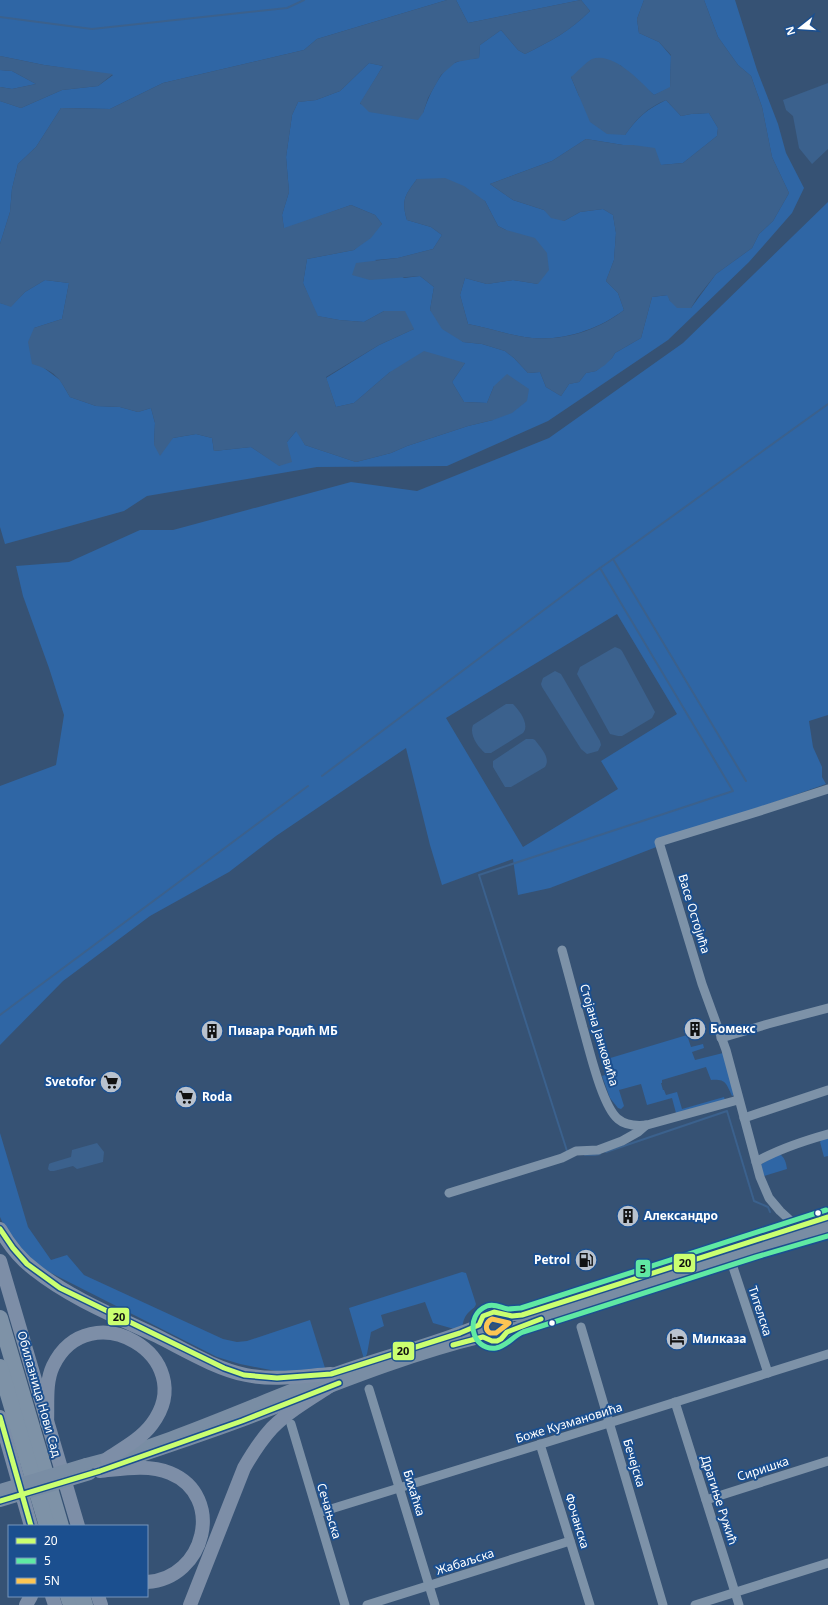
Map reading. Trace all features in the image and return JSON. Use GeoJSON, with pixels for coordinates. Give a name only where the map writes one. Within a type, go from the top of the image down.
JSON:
{"type":"FeatureCollection","features":[{"type":"Feature","properties":{"kind":"highway"},"geometry":{"type":"LineString","coordinates":[[0,1318],[61,1525]]}},
{"type":"Feature","properties":{"kind":"highway"},"geometry":{"type":"LineString","coordinates":[[0,1366],[47,1525]]}},
{"type":"Feature","properties":{"kind":"main road"},"geometry":{"type":"LineString","coordinates":[[503,1315],[508,1323],[505,1336],[492,1341],[480,1334],[478,1325],[480,1320],[487,1314],[494,1312],[503,1315],[522,1315],[828,1217]]}},
{"type":"Feature","properties":{"kind":"main road"},"geometry":{"type":"LineString","coordinates":[[0,1229],[13,1248],[24,1260],[60,1288],[218,1365],[244,1375],[266,1378],[330,1380],[395,1364],[483,1337]]}},
{"type":"Feature","properties":{"kind":"main road"},"geometry":{"type":"LineString","coordinates":[[507,1332],[525,1324],[730,1258],[828,1229]]}},
{"type":"Feature","properties":{"kind":"main road","name":"Обилазница Нови Сад"},"geometry":{"type":"LineString","coordinates":[[0,1261],[78,1525]]}},
{"type":"Feature","properties":{"kind":"main road"},"geometry":{"type":"LineString","coordinates":[[0,1501],[95,1467],[208,1422],[330,1380],[478,1325]]}},
{"type":"Feature","properties":{"kind":"main road"},"geometry":{"type":"LineString","coordinates":[[48,1423],[50,1377],[54,1365],[64,1350],[80,1338],[100,1333],[120,1335],[137,1342],[150,1353],[160,1371],[164,1392],[161,1406],[156,1418],[148,1430],[95,1467]]}},
{"type":"Feature","properties":{"kind":"main road"},"geometry":{"type":"LineString","coordinates":[[190,1605],[244,1468],[253,1453],[262,1440],[279,1421],[330,1380]]}},
{"type":"Feature","properties":{"kind":"main road"},"geometry":{"type":"LineString","coordinates":[[0,1417],[3,1433],[31,1525]]}},
{"type":"Feature","properties":{"kind":"main road"},"geometry":{"type":"LineString","coordinates":[[0,1490],[95,1467],[144,1468],[166,1471],[184,1481],[192,1490],[202,1513],[203,1529],[198,1548],[187,1564],[175,1574],[164,1579],[148,1582]]}},
{"type":"Feature","properties":{"kind":"street","name":"Васе Остојића"},"geometry":{"type":"LineString","coordinates":[[794,1227],[792,1222],[769,1198],[760,1177],[738,1100],[734,1080],[702,984],[659,842],[828,789]]}},
{"type":"Feature","properties":{"kind":"street","name":"Стојана Јанковића"},"geometry":{"type":"LineString","coordinates":[[562,950],[591,1058],[607,1104],[618,1120],[636,1126],[646,1125],[738,1100]]}},
{"type":"Feature","properties":{"kind":"street"},"geometry":{"type":"LineString","coordinates":[[721,1038],[828,1008]]}},
{"type":"Feature","properties":{"kind":"street"},"geometry":{"type":"LineString","coordinates":[[744,1118],[828,1090]]}},
{"type":"Feature","properties":{"kind":"street"},"geometry":{"type":"LineString","coordinates":[[449,1193],[572,1153],[598,1150],[622,1141],[638,1132],[646,1125]]}},
{"type":"Feature","properties":{"kind":"street"},"geometry":{"type":"LineString","coordinates":[[756,1162],[784,1149],[828,1134]]}},
{"type":"Feature","properties":{"kind":"street","name":"Тителска"},"geometry":{"type":"LineString","coordinates":[[730,1258],[768,1372]]}},
{"type":"Feature","properties":{"kind":"street","name":"Бечејска"},"geometry":{"type":"LineString","coordinates":[[581,1327],[664,1605]]}},
{"type":"Feature","properties":{"kind":"street","name":"Боже Кузмановића"},"geometry":{"type":"LineString","coordinates":[[318,1513],[828,1354]]}},
{"type":"Feature","properties":{"kind":"street","name":"Бихаћка"},"geometry":{"type":"LineString","coordinates":[[369,1389],[435,1605]]}},
{"type":"Feature","properties":{"kind":"street","name":"Драгиње Ружић"},"geometry":{"type":"LineString","coordinates":[[675,1402],[739,1605]]}},
{"type":"Feature","properties":{"kind":"street","name":"Сечањска"},"geometry":{"type":"LineString","coordinates":[[291,1424],[345,1605]]}},
{"type":"Feature","properties":{"kind":"street","name":"Фочанска"},"geometry":{"type":"LineString","coordinates":[[540,1444],[590,1605]]}},
{"type":"Feature","properties":{"kind":"street","name":"Сиришка"},"geometry":{"type":"LineString","coordinates":[[706,1500],[828,1461]]}},
{"type":"Feature","properties":{"kind":"street","name":"Жабаљска"},"geometry":{"type":"LineString","coordinates":[[367,1605],[570,1541]]}},
{"type":"Feature","properties":{"kind":"street"},"geometry":{"type":"LineString","coordinates":[[695,1605],[828,1563]]}},
{"type":"Feature","properties":{"kind":"shaded area"},"geometry":{"type":"Polygon","coordinates":[[[0,0],[447,0],[317,39],[304,50],[163,83],[110,109],[61,108],[36,147],[18,164],[12,189],[10,212],[0,244],[0,101],[21,108],[62,90],[98,86],[113,75],[44,65],[0,56],[0,0]]]}},
{"type":"Feature","properties":{"kind":"shaded area"},"geometry":{"type":"Polygon","coordinates":[[[447,0],[456,0],[468,23],[581,0],[590,11],[560,35],[525,54],[518,50],[501,30],[480,45],[479,58],[456,62],[441,75],[428,98],[423,113],[418,120],[369,112],[360,103],[383,66],[369,63],[340,91],[316,100],[298,102],[292,115],[286,157],[289,192],[282,215],[284,228],[351,205],[375,215],[382,224],[371,238],[354,250],[307,259],[303,283],[318,316],[339,320],[364,322],[384,311],[405,311],[414,329],[379,345],[326,377],[336,407],[354,403],[390,372],[424,351],[465,363],[452,382],[464,402],[487,403],[494,386],[507,374],[529,389],[527,401],[512,413],[493,420],[468,426],[407,446],[391,453],[356,462],[305,445],[296,431],[287,442],[292,462],[279,466],[251,447],[214,451],[212,438],[196,434],[173,438],[160,456],[154,445],[155,423],[151,408],[138,412],[120,407],[96,406],[70,397],[63,384],[56,376],[46,369],[32,364],[28,342],[34,328],[62,319],[69,283],[45,280],[25,292],[11,307],[0,303],[0,244],[10,212],[12,189],[18,164],[36,147],[61,108],[110,109],[163,83],[304,50],[317,39],[447,0]]]}},
{"type":"Feature","properties":{"kind":"shaded area"},"geometry":{"type":"Polygon","coordinates":[[[456,0],[581,0],[468,23],[456,0]]]}},
{"type":"Feature","properties":{"kind":"shaded area"},"geometry":{"type":"Polygon","coordinates":[[[581,0],[644,0],[637,19],[639,33],[659,42],[671,56],[670,88],[654,95],[620,65],[571,77],[579,96],[625,135],[643,114],[666,100],[681,116],[709,113],[718,128],[717,136],[683,163],[661,165],[633,145],[623,145],[586,139],[552,161],[490,184],[513,200],[544,210],[564,221],[580,212],[603,209],[613,215],[616,233],[614,260],[606,281],[618,293],[624,310],[604,323],[592,328],[556,338],[524,337],[468,324],[460,295],[465,278],[487,284],[513,280],[538,284],[506,230],[498,226],[485,201],[417,179],[407,194],[404,202],[407,220],[431,227],[442,235],[433,249],[398,258],[375,260],[404,278],[420,276],[434,287],[430,310],[463,342],[482,344],[505,351],[528,373],[540,372],[546,387],[561,396],[569,384],[579,382],[586,373],[596,371],[612,358],[615,353],[641,338],[652,297],[668,295],[670,301],[691,308],[716,274],[752,248],[759,234],[773,221],[789,193],[772,157],[762,107],[751,76],[738,65],[718,37],[704,0],[735,0],[757,70],[778,124],[786,153],[804,188],[792,213],[749,262],[668,340],[548,421],[447,466],[317,467],[147,496],[124,511],[5,544],[0,527],[0,303],[11,306],[25,292],[45,280],[69,283],[62,319],[34,328],[44,368],[60,380],[70,397],[96,406],[120,407],[138,412],[151,408],[155,423],[154,445],[173,438],[196,434],[212,438],[214,451],[251,447],[280,466],[287,442],[297,430],[305,445],[356,462],[391,453],[407,446],[468,426],[493,420],[494,386],[487,403],[464,402],[452,382],[465,363],[390,372],[354,403],[336,407],[326,378],[379,345],[414,329],[384,311],[364,322],[317,316],[303,283],[307,259],[354,250],[382,224],[375,215],[351,205],[284,229],[282,215],[289,192],[286,157],[292,115],[298,102],[316,100],[340,91],[369,63],[383,66],[360,104],[423,113],[436,84],[451,65],[462,60],[479,58],[480,45],[501,30],[518,50],[525,54],[543,45],[560,35],[590,11],[581,0]]]}},
{"type":"Feature","properties":{"kind":"shaded area"},"geometry":{"type":"Polygon","coordinates":[[[644,0],[704,0],[718,37],[738,65],[751,76],[762,107],[772,157],[789,193],[773,221],[759,234],[752,248],[716,274],[691,308],[677,308],[670,301],[667,295],[652,297],[641,338],[615,353],[605,365],[596,371],[586,373],[579,382],[569,384],[561,396],[546,387],[540,372],[528,373],[505,351],[482,344],[463,342],[442,329],[430,310],[434,287],[420,276],[370,280],[352,275],[356,263],[398,258],[433,249],[442,235],[431,227],[407,220],[404,202],[407,194],[417,179],[445,178],[464,186],[485,201],[498,226],[506,230],[535,238],[547,253],[549,270],[538,284],[513,280],[487,284],[465,278],[460,295],[468,324],[524,337],[556,338],[581,333],[604,323],[624,310],[618,293],[606,281],[614,260],[616,233],[613,215],[603,209],[580,212],[564,221],[551,218],[544,210],[513,200],[490,184],[552,161],[586,139],[655,148],[661,165],[683,163],[717,136],[718,128],[709,113],[681,116],[666,100],[653,106],[643,114],[625,135],[607,134],[590,122],[571,77],[592,59],[609,59],[617,63],[626,69],[654,95],[670,87],[671,55],[659,42],[639,33],[637,19],[644,0]]]}},
{"type":"Feature","properties":{"kind":"shaded area"},"geometry":{"type":"Polygon","coordinates":[[[0,56],[44,65],[113,74],[98,86],[62,90],[21,108],[0,101],[0,87],[12,89],[36,84],[12,71],[0,70],[0,56]]]}},
{"type":"Feature","properties":{"kind":"shaded area"},"geometry":{"type":"Polygon","coordinates":[[[0,70],[12,71],[36,84],[12,89],[0,87],[0,70]]]}},
{"type":"Feature","properties":{"kind":"shaded area"},"geometry":{"type":"Polygon","coordinates":[[[828,83],[828,149],[812,164],[799,148],[793,116],[786,110],[783,100],[828,83]]]}},
{"type":"Feature","properties":{"kind":"shaded area"},"geometry":{"type":"Polygon","coordinates":[[[828,202],[828,715],[809,721],[813,747],[822,767],[822,777],[826,784],[755,809],[550,888],[518,895],[513,859],[442,885],[430,845],[406,748],[276,836],[229,872],[150,916],[63,981],[0,1045],[0,786],[56,765],[64,715],[23,596],[16,566],[69,562],[140,530],[173,530],[351,482],[417,491],[549,438],[683,343],[828,202]],[[617,614],[446,718],[523,847],[618,789],[601,761],[677,714],[617,614]]]}},
{"type":"Feature","properties":{"kind":"shaded area"},"geometry":{"type":"Polygon","coordinates":[[[615,647],[622,651],[655,712],[652,718],[622,736],[610,734],[577,674],[580,667],[615,647]]]}},
{"type":"Feature","properties":{"kind":"shaded area"},"geometry":{"type":"Polygon","coordinates":[[[555,671],[561,674],[600,741],[601,745],[598,751],[587,754],[581,749],[542,687],[541,684],[543,678],[555,671]]]}},
{"type":"Feature","properties":{"kind":"shaded area"},"geometry":{"type":"Polygon","coordinates":[[[506,704],[513,704],[518,710],[525,722],[525,730],[523,733],[491,753],[485,753],[473,737],[473,725],[506,704]]]}},
{"type":"Feature","properties":{"kind":"shaded area"},"geometry":{"type":"Polygon","coordinates":[[[526,739],[535,740],[546,757],[547,764],[545,767],[511,787],[505,787],[493,767],[493,761],[526,739]]]}},
{"type":"Feature","properties":{"kind":"shaded area"},"geometry":{"type":"Polygon","coordinates":[[[687,1035],[691,1047],[703,1044],[704,1048],[692,1052],[695,1060],[723,1053],[734,1095],[732,1096],[727,1085],[723,1081],[711,1080],[706,1067],[662,1080],[661,1083],[663,1090],[666,1095],[677,1092],[682,1109],[724,1097],[725,1100],[676,1113],[672,1098],[647,1105],[641,1084],[619,1090],[624,1106],[621,1109],[618,1108],[610,1098],[602,1076],[611,1073],[607,1059],[687,1035]]]}},
{"type":"Feature","properties":{"kind":"shaded area"},"geometry":{"type":"Polygon","coordinates":[[[0,1133],[28,1227],[51,1260],[67,1255],[84,1275],[223,1339],[237,1342],[247,1341],[310,1320],[325,1368],[286,1373],[240,1364],[217,1357],[51,1273],[28,1258],[8,1234],[0,1217],[0,1133]]]}},
{"type":"Feature","properties":{"kind":"shaded area"},"geometry":{"type":"Polygon","coordinates":[[[828,1137],[828,1156],[824,1157],[820,1142],[822,1139],[828,1137]]]}},
{"type":"Feature","properties":{"kind":"shaded area"},"geometry":{"type":"Polygon","coordinates":[[[97,1143],[104,1152],[103,1162],[77,1169],[73,1166],[54,1171],[50,1171],[48,1169],[49,1164],[71,1157],[72,1150],[97,1143]]]}},
{"type":"Feature","properties":{"kind":"shaded area"},"geometry":{"type":"Polygon","coordinates":[[[779,1154],[784,1158],[787,1169],[764,1176],[760,1165],[779,1154]]]}},
{"type":"Feature","properties":{"kind":"shaded area"},"geometry":{"type":"Polygon","coordinates":[[[462,1272],[466,1273],[476,1304],[465,1317],[462,1329],[454,1329],[433,1323],[425,1302],[381,1315],[384,1326],[371,1332],[367,1354],[364,1359],[349,1308],[462,1272]]]}},
{"type":"Feature","properties":{"kind":"waterway"},"geometry":{"type":"LineString","coordinates":[[0,17],[92,29],[287,8],[304,0]]}},
{"type":"Feature","properties":{"kind":"waterway"},"geometry":{"type":"LineString","coordinates":[[746,781],[613,559],[828,404]]}},
{"type":"Feature","properties":{"kind":"waterway"},"geometry":{"type":"LineString","coordinates":[[569,1152],[567,1151],[479,875],[733,791],[600,568],[613,559]]}},
{"type":"Feature","properties":{"kind":"waterway"},"geometry":{"type":"LineString","coordinates":[[322,776],[600,568]]}},
{"type":"Feature","properties":{"kind":"waterway"},"geometry":{"type":"LineString","coordinates":[[0,1015],[308,786]]}},
{"type":"Feature","properties":{"kind":"waterway"},"geometry":{"type":"LineString","coordinates":[[606,1152],[727,1111],[754,1201],[768,1207],[770,1212]]}},
{"type":"Feature","properties":{"kind":"waterway"},"geometry":{"type":"LineString","coordinates":[[585,1155],[600,1154]]}},
{"type":"Feature","properties":{"kind":"transit line","name":"5"},"geometry":{"type":"LineString","coordinates":[[826,1210],[521,1308],[508,1309],[495,1305],[487,1306],[475,1317],[473,1324],[474,1332],[476,1338],[481,1344],[487,1347],[500,1347],[523,1332],[756,1257],[828,1236]]}},
{"type":"Feature","properties":{"kind":"transit line","name":"20"},"geometry":{"type":"LineString","coordinates":[[0,1229],[13,1248],[27,1264],[60,1288],[224,1368],[244,1375],[277,1378],[331,1374],[460,1333],[479,1325],[483,1316],[494,1312],[512,1316],[522,1315],[828,1217]]}},
{"type":"Feature","properties":{"kind":"transit line","name":"5N"},"geometry":{"type":"LineString","coordinates":[[492,1319],[509,1323],[496,1333],[490,1333],[486,1326],[492,1319]]}},
{"type":"Feature","properties":{"kind":"transit line","name":"20"},"geometry":{"type":"LineString","coordinates":[[453,1345],[483,1337],[492,1341],[497,1341],[507,1332],[541,1319]]}},
{"type":"Feature","properties":{"kind":"transit line","name":"20"},"geometry":{"type":"LineString","coordinates":[[0,1501],[100,1471],[242,1421],[339,1383]]}},
{"type":"Feature","properties":{"kind":"transit line","name":"20"},"geometry":{"type":"LineString","coordinates":[[0,1417],[31,1525]]}},
{"type":"Feature","properties":{"kind":"place","name":"Бомекс"},"geometry":{"type":"Point","coordinates":[695,1029]}},
{"type":"Feature","properties":{"kind":"place","name":"Пивара Родић МБ"},"geometry":{"type":"Point","coordinates":[212,1031]}},
{"type":"Feature","properties":{"kind":"place","name":"Svetofor"},"geometry":{"type":"Point","coordinates":[111,1082]}},
{"type":"Feature","properties":{"kind":"place","name":"Roda"},"geometry":{"type":"Point","coordinates":[186,1097]}},
{"type":"Feature","properties":{"kind":"place","name":"Александро"},"geometry":{"type":"Point","coordinates":[628,1216]}},
{"type":"Feature","properties":{"kind":"place","name":"Petrol"},"geometry":{"type":"Point","coordinates":[586,1260]}},
{"type":"Feature","properties":{"kind":"place","name":"Милказа"},"geometry":{"type":"Point","coordinates":[677,1339]}}]}
